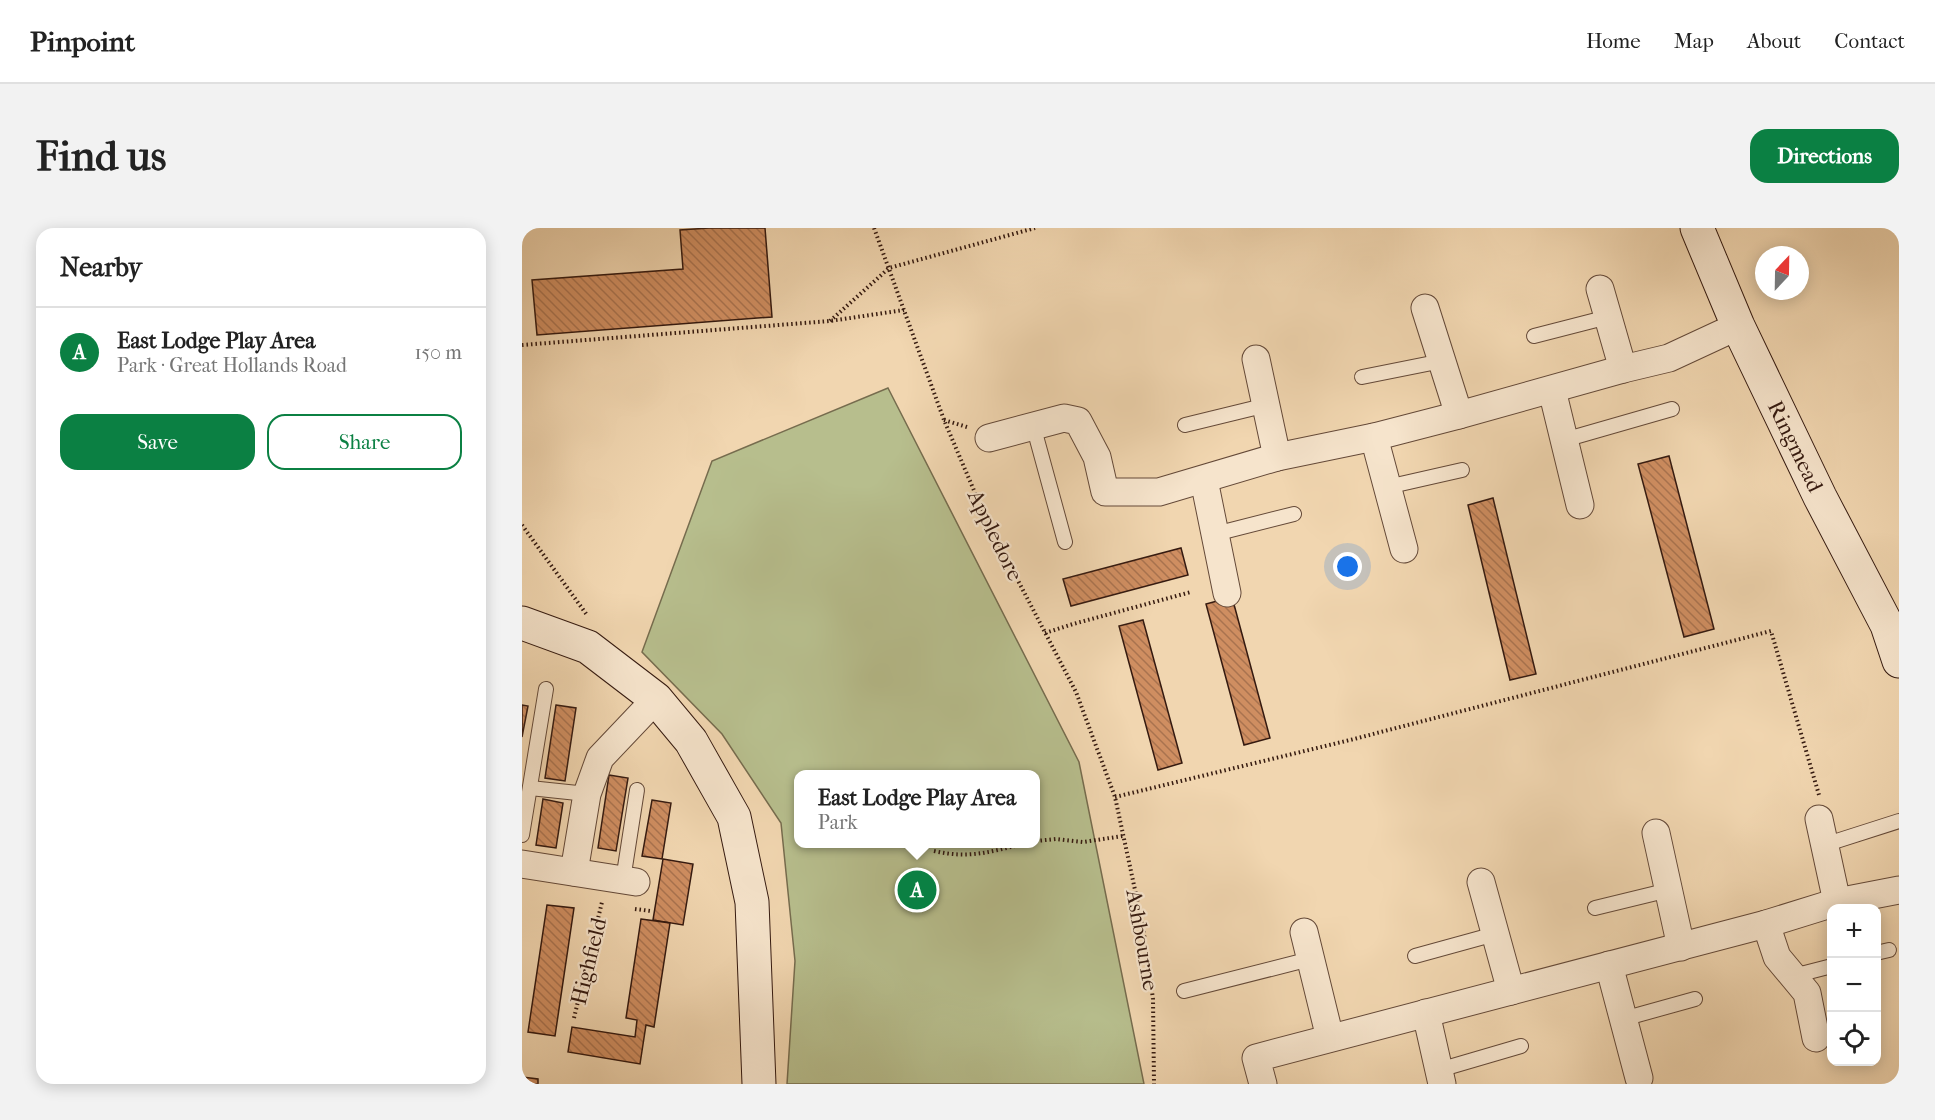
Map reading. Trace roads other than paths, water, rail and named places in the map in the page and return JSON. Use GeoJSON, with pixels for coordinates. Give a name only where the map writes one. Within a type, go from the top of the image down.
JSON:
{"type":"FeatureCollection","features":[{"type":"Feature","properties":{"kind":"street","name":"Ringmead"},"geometry":{"type":"LineString","coordinates":[[1697,228],[1738,326],[1820,497],[1893,622],[1899,661]]}},
{"type":"Feature","properties":{"kind":"street"},"geometry":{"type":"LineString","coordinates":[[1600,289],[1623,369]]}},
{"type":"Feature","properties":{"kind":"street"},"geometry":{"type":"LineString","coordinates":[[1425,308],[1459,416]]}},
{"type":"Feature","properties":{"kind":"street"},"geometry":{"type":"LineString","coordinates":[[989,438],[1064,418],[1078,422],[1097,457],[1105,492],[1159,492],[1277,457],[1374,437],[1459,416],[1669,358],[1738,326]]}},
{"type":"Feature","properties":{"kind":"street"},"geometry":{"type":"LineString","coordinates":[[1256,358],[1277,457]]}},
{"type":"Feature","properties":{"kind":"street"},"geometry":{"type":"LineString","coordinates":[[1552,390],[1580,505]]}},
{"type":"Feature","properties":{"kind":"street"},"geometry":{"type":"LineString","coordinates":[[1374,437],[1404,549]]}},
{"type":"Feature","properties":{"kind":"street"},"geometry":{"type":"LineString","coordinates":[[1204,480],[1227,593]]}},
{"type":"Feature","properties":{"kind":"street"},"geometry":{"type":"LineString","coordinates":[[522,623],[588,647],[656,699],[691,741],[734,817],[752,902],[759,1084]]}},
{"type":"Feature","properties":{"kind":"street"},"geometry":{"type":"LineString","coordinates":[[574,872],[587,794],[600,758],[656,699]]}},
{"type":"Feature","properties":{"kind":"street"},"geometry":{"type":"LineString","coordinates":[[1822,832],[1838,902]]}},
{"type":"Feature","properties":{"kind":"street"},"geometry":{"type":"LineString","coordinates":[[1656,833],[1681,947]]}},
{"type":"Feature","properties":{"kind":"street"},"geometry":{"type":"LineString","coordinates":[[522,864],[629,881]]}},
{"type":"Feature","properties":{"kind":"street"},"geometry":{"type":"LineString","coordinates":[[1481,882],[1511,991]]}},
{"type":"Feature","properties":{"kind":"street"},"geometry":{"type":"LineString","coordinates":[[1263,1084],[1256,1058],[1767,924],[1838,902],[1899,890]]}},
{"type":"Feature","properties":{"kind":"street"},"geometry":{"type":"LineString","coordinates":[[1767,924],[1777,957],[1807,993],[1816,1038]]}},
{"type":"Feature","properties":{"kind":"street"},"geometry":{"type":"LineString","coordinates":[[1304,932],[1330,1038]]}},
{"type":"Feature","properties":{"kind":"street"},"geometry":{"type":"LineString","coordinates":[[1609,965],[1639,1078]]}},
{"type":"Feature","properties":{"kind":"street"},"geometry":{"type":"LineString","coordinates":[[1426,1013],[1440,1077]]}},
{"type":"Feature","properties":{"kind":"lane"},"geometry":{"type":"LineString","coordinates":[[1534,336],[1608,316]]}},
{"type":"Feature","properties":{"kind":"lane"},"geometry":{"type":"LineString","coordinates":[[1362,377],[1442,361]]}},
{"type":"Feature","properties":{"kind":"lane"},"geometry":{"type":"LineString","coordinates":[[1185,425],[1267,405]]}},
{"type":"Feature","properties":{"kind":"lane"},"geometry":{"type":"LineString","coordinates":[[1564,440],[1672,409]]}},
{"type":"Feature","properties":{"kind":"lane"},"geometry":{"type":"LineString","coordinates":[[1033,425],[1065,542]]}},
{"type":"Feature","properties":{"kind":"lane"},"geometry":{"type":"LineString","coordinates":[[1387,487],[1462,470]]}},
{"type":"Feature","properties":{"kind":"lane"},"geometry":{"type":"LineString","coordinates":[[1215,534],[1294,514]]}},
{"type":"Feature","properties":{"kind":"lane"},"geometry":{"type":"LineString","coordinates":[[522,835],[546,689]]}},
{"type":"Feature","properties":{"kind":"lane"},"geometry":{"type":"LineString","coordinates":[[530,788],[587,794]]}},
{"type":"Feature","properties":{"kind":"lane"},"geometry":{"type":"LineString","coordinates":[[629,881],[637,790]]}},
{"type":"Feature","properties":{"kind":"lane"},"geometry":{"type":"LineString","coordinates":[[1822,832],[1899,820]]}},
{"type":"Feature","properties":{"kind":"lane"},"geometry":{"type":"LineString","coordinates":[[1596,908],[1669,890]]}},
{"type":"Feature","properties":{"kind":"lane"},"geometry":{"type":"LineString","coordinates":[[1416,956],[1495,934]]}},
{"type":"Feature","properties":{"kind":"lane"},"geometry":{"type":"LineString","coordinates":[[1184,991],[1310,959]]}},
{"type":"Feature","properties":{"kind":"lane"},"geometry":{"type":"LineString","coordinates":[[1793,976],[1827,967]]}},
{"type":"Feature","properties":{"kind":"lane"},"geometry":{"type":"LineString","coordinates":[[1623,1019],[1695,999]]}},
{"type":"Feature","properties":{"kind":"lane"},"geometry":{"type":"LineString","coordinates":[[1440,1077],[1521,1046]]}},
{"type":"Feature","properties":{"kind":"place","name":"East Lodge Play Area"},"geometry":{"type":"Point","coordinates":[917,890]}}]}
